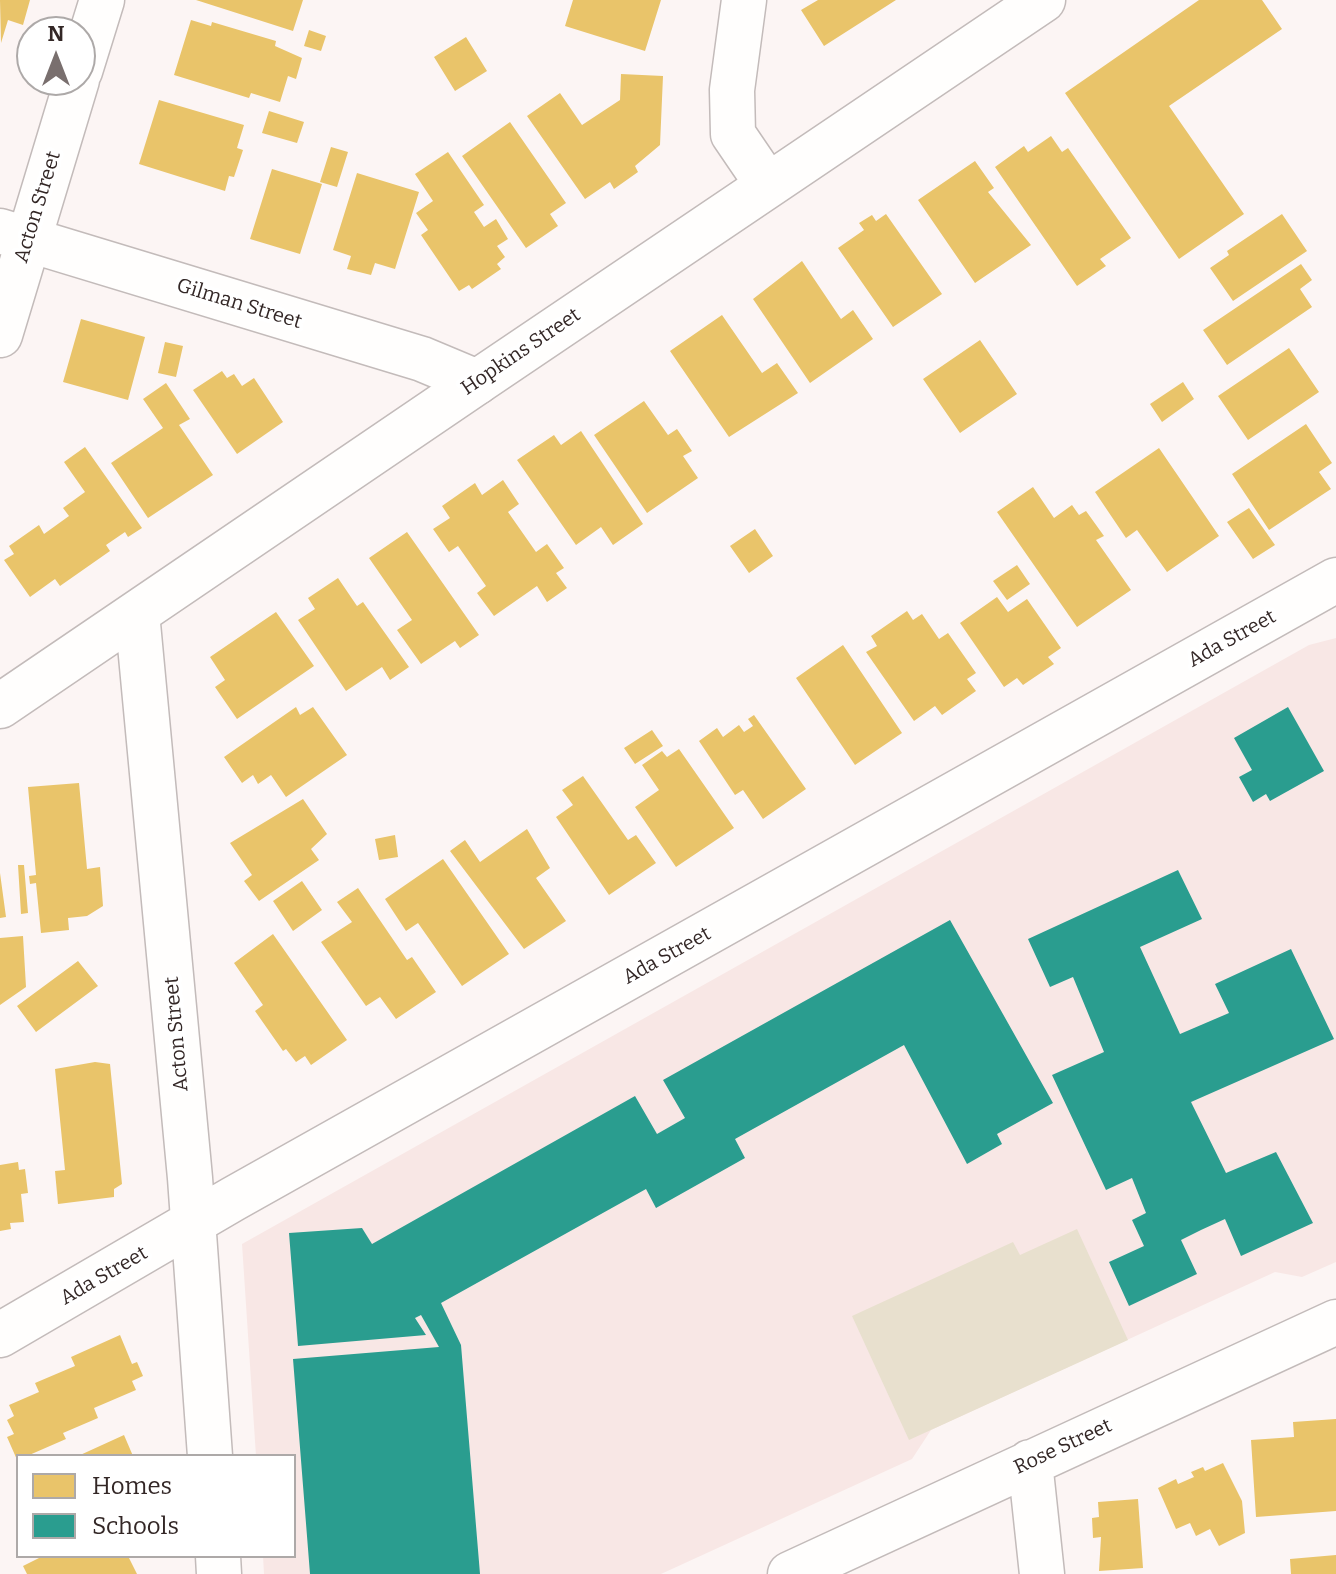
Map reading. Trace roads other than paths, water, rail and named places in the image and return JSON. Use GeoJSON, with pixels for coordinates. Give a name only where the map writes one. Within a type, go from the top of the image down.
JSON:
{"type":"FeatureCollection","features":[{"type":"Feature","properties":{"kind":"street"},"geometry":{"type":"LineString","coordinates":[[96,19],[102,0]]}},
{"type":"Feature","properties":{"kind":"street"},"geometry":{"type":"LineString","coordinates":[[744,0],[732,90],[733,134],[767,184]]}},
{"type":"Feature","properties":{"kind":"street","name":"Hopkins Street"},"geometry":{"type":"LineString","coordinates":[[0,706],[1043,0]]}},
{"type":"Feature","properties":{"kind":"street","name":"Acton Street"},"geometry":{"type":"LineString","coordinates":[[0,335],[14,236],[71,96]]}},
{"type":"Feature","properties":{"kind":"street","name":"Gilman Street"},"geometry":{"type":"LineString","coordinates":[[14,236],[422,359],[477,382]]}},
{"type":"Feature","properties":{"kind":"street","name":"Ada Street"},"geometry":{"type":"LineString","coordinates":[[0,1335],[1336,580]]}},
{"type":"Feature","properties":{"kind":"street","name":"Acton Street"},"geometry":{"type":"LineString","coordinates":[[137,613],[193,1224],[210,1454]]}},
{"type":"Feature","properties":{"kind":"street","name":"Rose Street"},"geometry":{"type":"LineString","coordinates":[[790,1574],[1336,1322]]}},
{"type":"Feature","properties":{"kind":"street"},"geometry":{"type":"LineString","coordinates":[[1030,1462],[1042,1574]]}}]}
